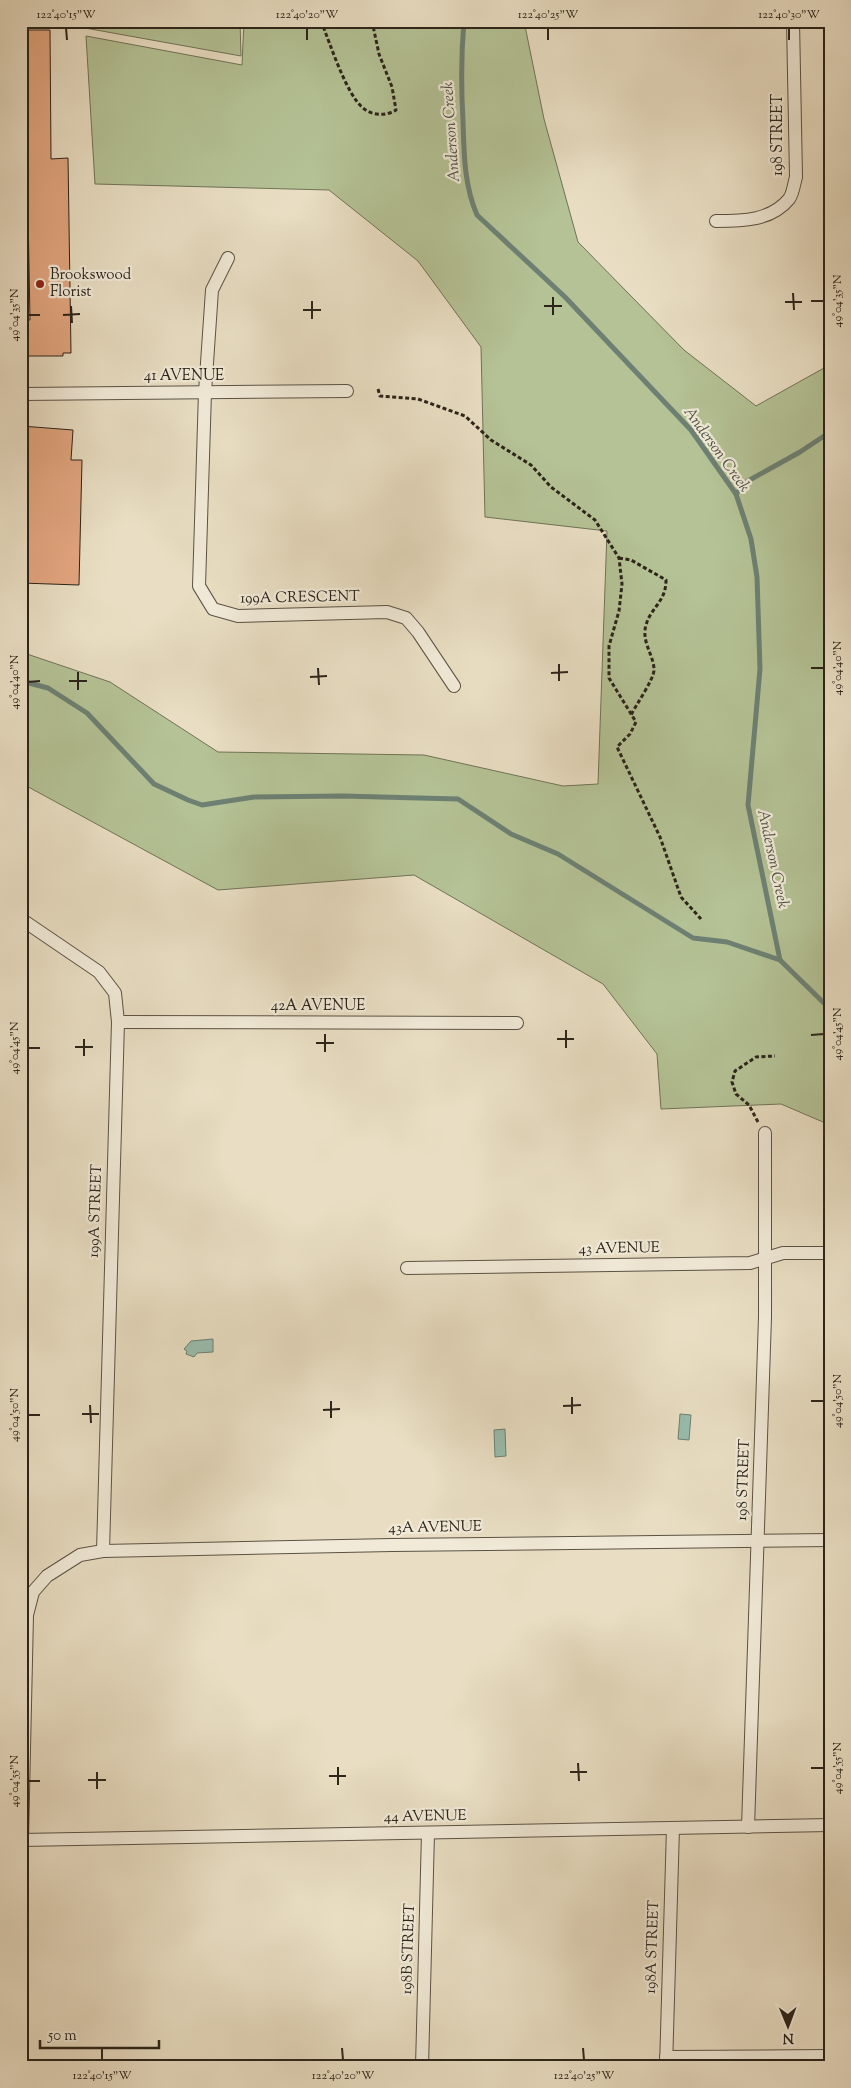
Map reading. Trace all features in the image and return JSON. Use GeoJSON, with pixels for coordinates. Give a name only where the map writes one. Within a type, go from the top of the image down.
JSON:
{"type":"FeatureCollection","features":[{"type":"Feature","properties":{"kind":"street","name":"198 STREET"},"geometry":{"type":"LineString","coordinates":[[716,221],[747,221],[765,216],[774,213],[790,198],[796,177],[793,21]]}},
{"type":"Feature","properties":{"kind":"street"},"geometry":{"type":"LineString","coordinates":[[205,392],[212,290],[228,258]]}},
{"type":"Feature","properties":{"kind":"street","name":"41 AVENUE"},"geometry":{"type":"LineString","coordinates":[[21,394],[347,391]]}},
{"type":"Feature","properties":{"kind":"street","name":"199A CRESCENT"},"geometry":{"type":"LineString","coordinates":[[205,392],[199,586],[213,609],[238,616],[387,612],[406,618],[418,632],[454,686]]}},
{"type":"Feature","properties":{"kind":"street","name":"199A STREET"},"geometry":{"type":"LineString","coordinates":[[21,919],[99,972],[115,993],[118,1022],[103,1552]]}},
{"type":"Feature","properties":{"kind":"street","name":"42A AVENUE"},"geometry":{"type":"LineString","coordinates":[[118,1022],[517,1023]]}},
{"type":"Feature","properties":{"kind":"street","name":"198 STREET"},"geometry":{"type":"LineString","coordinates":[[748,1827],[766,1258],[766,1133]]}},
{"type":"Feature","properties":{"kind":"street","name":"43 AVENUE"},"geometry":{"type":"LineString","coordinates":[[407,1268],[750,1263],[783,1254],[830,1253]]}},
{"type":"Feature","properties":{"kind":"street","name":"43A AVENUE"},"geometry":{"type":"LineString","coordinates":[[22,1840],[27,1615],[33,1592],[47,1576],[80,1555],[103,1552],[373,1545],[830,1540]]}},
{"type":"Feature","properties":{"kind":"street","name":"44 AVENUE"},"geometry":{"type":"LineString","coordinates":[[22,1840],[830,1824]]}},
{"type":"Feature","properties":{"kind":"street","name":"198A STREET"},"geometry":{"type":"LineString","coordinates":[[666,2062],[673,1828]]}},
{"type":"Feature","properties":{"kind":"street","name":"198B STREET"},"geometry":{"type":"LineString","coordinates":[[422,2067],[428,1833]]}},
{"type":"Feature","properties":{"kind":"street"},"geometry":{"type":"LineString","coordinates":[[666,2062],[830,2056]]}},
{"type":"Feature","properties":{"kind":"path"},"geometry":{"type":"LineString","coordinates":[[321,21],[350,89],[363,109],[375,114],[390,114],[396,110],[392,86],[379,54],[372,21]]}},
{"type":"Feature","properties":{"kind":"path"},"geometry":{"type":"LineString","coordinates":[[378,389],[380,396],[418,399],[465,416],[491,440],[531,465],[551,486],[595,520],[619,558],[622,584],[619,611],[609,646],[609,678],[636,722],[630,734],[617,748],[660,837],[681,897],[701,919]]}},
{"type":"Feature","properties":{"kind":"path"},"geometry":{"type":"LineString","coordinates":[[619,558],[631,560],[666,580],[663,599],[646,625],[645,640],[654,670],[650,684],[642,693],[631,714]]}},
{"type":"Feature","properties":{"kind":"path"},"geometry":{"type":"LineString","coordinates":[[766,1133],[749,1105],[736,1094],[732,1082],[736,1071],[756,1057],[774,1056]]}},
{"type":"Feature","properties":{"kind":"shaded area"},"geometry":{"type":"Polygon","coordinates":[[[46,21],[240,21],[241,56],[46,21]]]}},
{"type":"Feature","properties":{"kind":"shaded area"},"geometry":{"type":"Polygon","coordinates":[[[244,21],[524,21],[544,119],[578,242],[684,350],[756,406],[824,368],[830,163],[830,1125],[781,1104],[661,1109],[657,1054],[603,984],[414,875],[218,890],[21,783],[21,652],[110,682],[218,752],[424,755],[563,786],[598,784],[607,531],[485,517],[481,347],[418,261],[329,190],[95,184],[86,36],[242,65],[244,21]]]}},
{"type":"Feature","properties":{"kind":"shaded area"},"geometry":{"type":"Polygon","coordinates":[[[213,1339],[213,1352],[197,1353],[194,1357],[186,1354],[187,1351],[184,1349],[191,1341],[213,1339]]]}},
{"type":"Feature","properties":{"kind":"shaded area"},"geometry":{"type":"Polygon","coordinates":[[[680,1414],[691,1415],[689,1440],[678,1439],[680,1414]]]}},
{"type":"Feature","properties":{"kind":"shaded area"},"geometry":{"type":"Polygon","coordinates":[[[505,1429],[506,1456],[495,1457],[494,1430],[505,1429]]]}},
{"type":"Feature","properties":{"kind":"building"},"geometry":{"type":"Polygon","coordinates":[[[21,30],[50,30],[51,159],[68,158],[71,353],[63,353],[63,356],[26,356],[26,320],[30,320],[28,212],[21,206],[21,30]]]}},
{"type":"Feature","properties":{"kind":"building"},"geometry":{"type":"Polygon","coordinates":[[[21,426],[73,430],[71,460],[82,460],[79,585],[21,583],[21,426]]]}},
{"type":"Feature","properties":{"kind":"waterway","name":"Anderson Creek"},"geometry":{"type":"LineString","coordinates":[[464,21],[462,46],[464,157],[469,192],[477,215],[565,297],[691,430],[736,494],[751,539],[757,577],[760,669],[748,805],[780,960],[830,1009]]}},
{"type":"Feature","properties":{"kind":"waterway"},"geometry":{"type":"LineString","coordinates":[[736,494],[746,482],[800,452],[830,432]]}},
{"type":"Feature","properties":{"kind":"waterway"},"geometry":{"type":"LineString","coordinates":[[21,681],[48,688],[87,713],[154,784],[188,800],[202,805],[254,797],[342,796],[458,799],[511,834],[558,854],[693,938],[727,942],[780,960]]}},
{"type":"Feature","properties":{"kind":"place","name":"Brookswood Florist"},"geometry":{"type":"Point","coordinates":[40,284]}}]}
